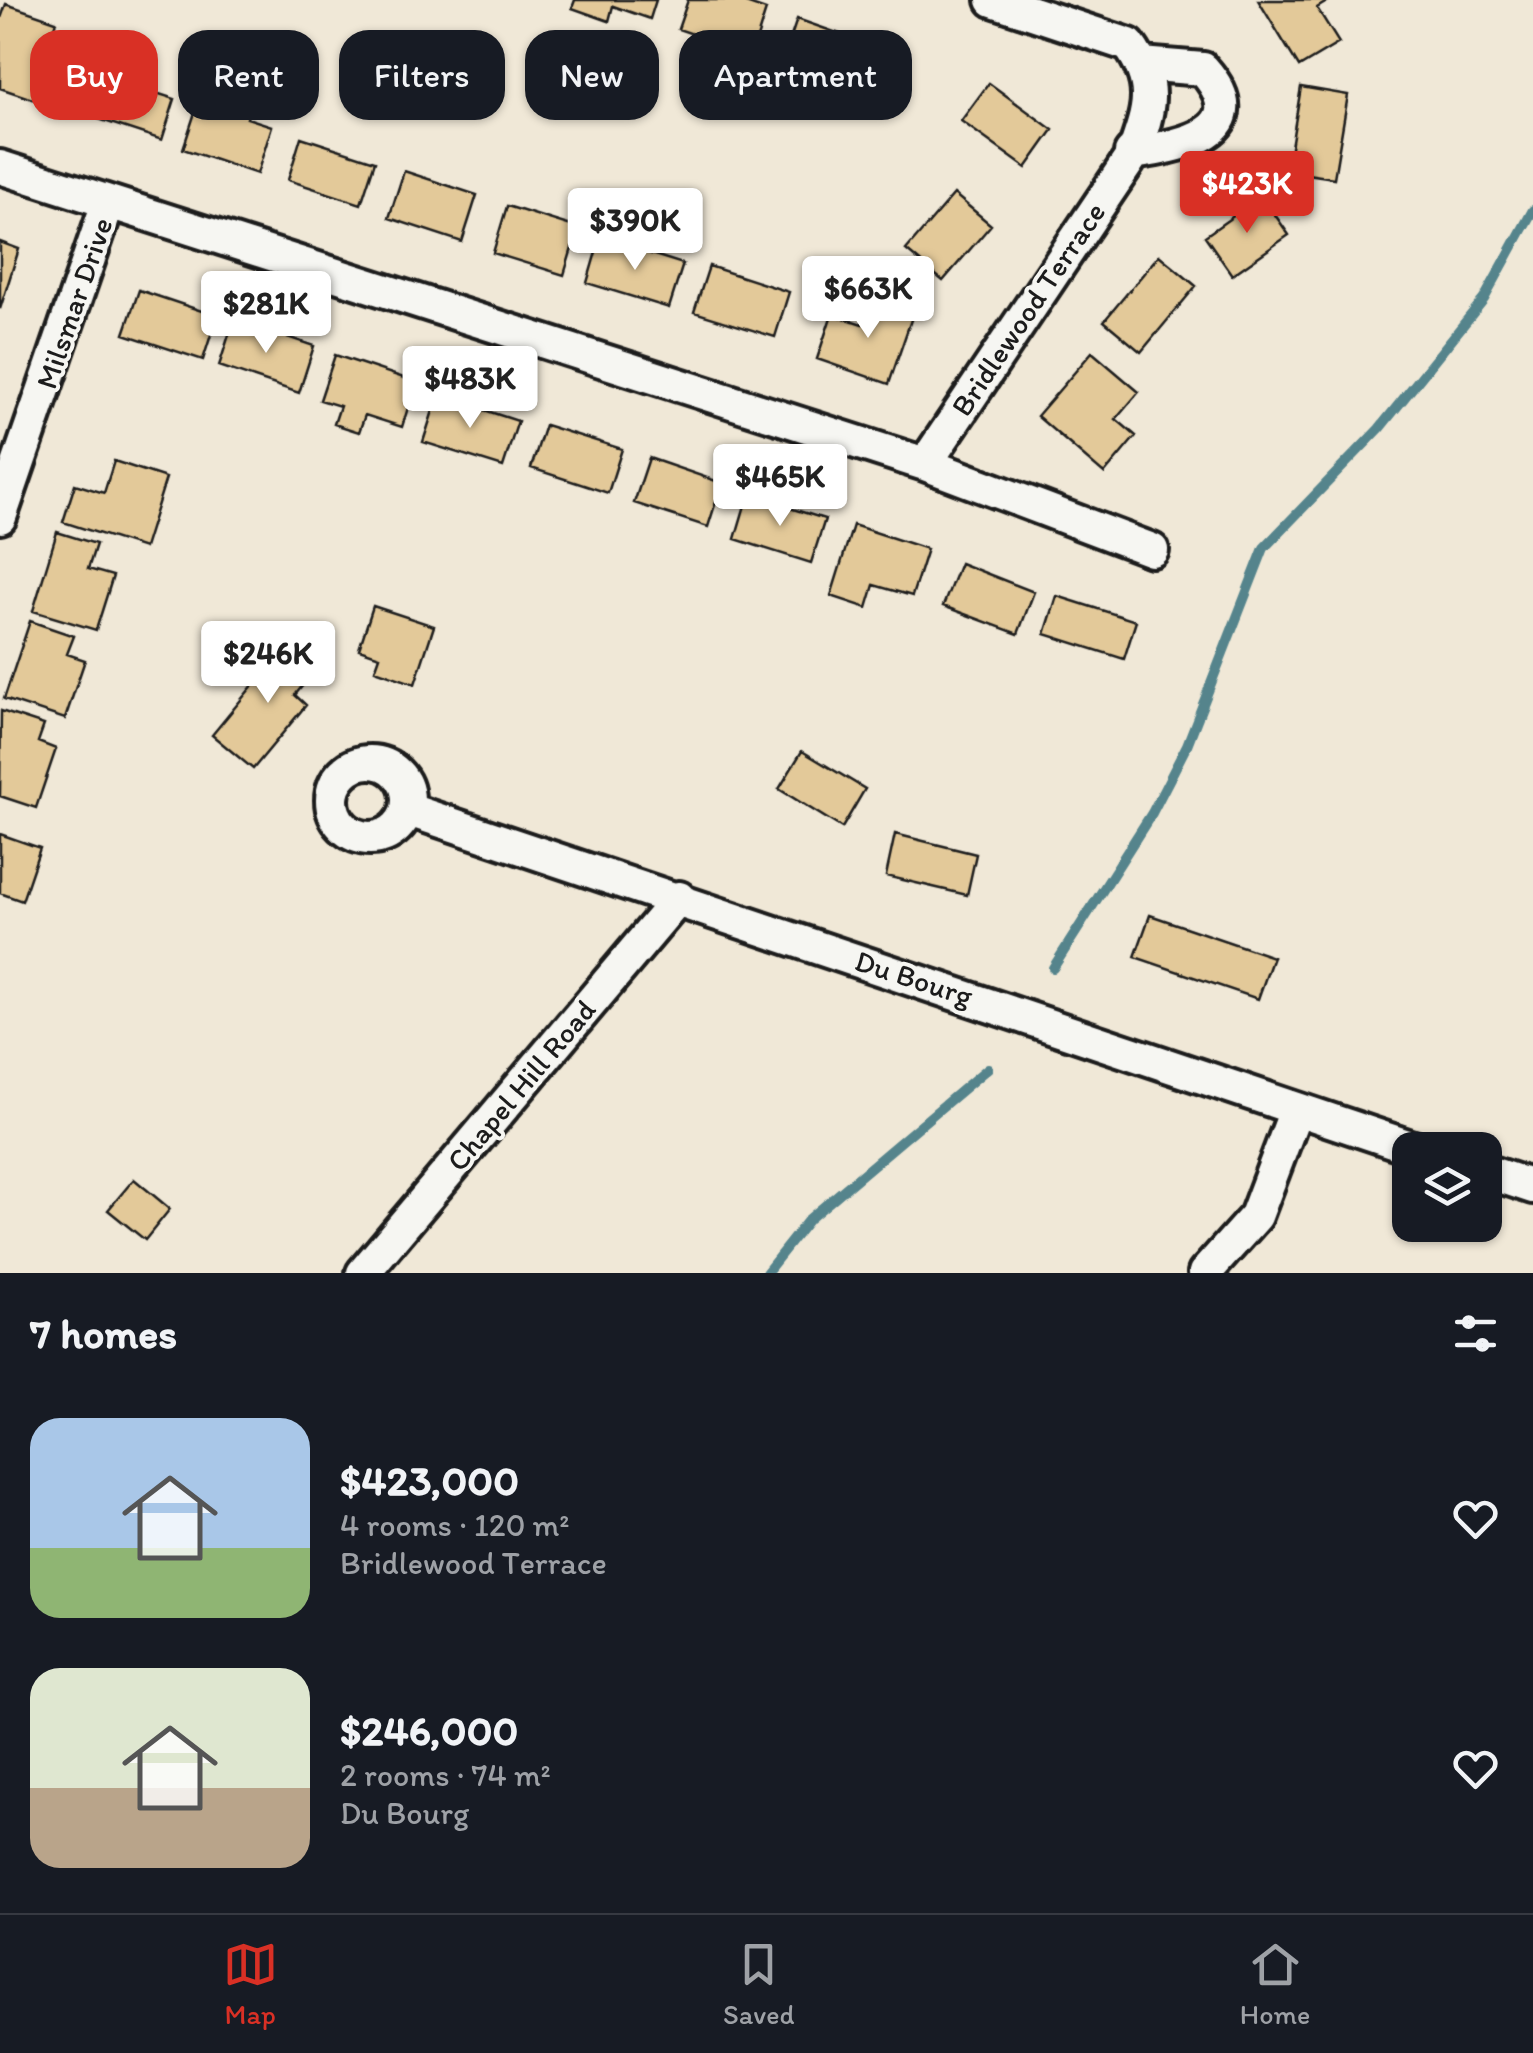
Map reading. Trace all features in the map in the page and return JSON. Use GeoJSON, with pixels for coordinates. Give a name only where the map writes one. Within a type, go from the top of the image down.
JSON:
{"type":"FeatureCollection","features":[{"type":"Feature","properties":{"kind":"street"},"geometry":{"type":"LineString","coordinates":[[993,0],[1129,45],[1141,64],[1203,69],[1222,96],[1222,113],[1213,128],[1182,147],[1131,154]]}},
{"type":"Feature","properties":{"kind":"street","name":"Bridlewood Terrace"},"geometry":{"type":"LineString","coordinates":[[925,464],[1131,154],[1151,103],[1141,64]]}},
{"type":"Feature","properties":{"kind":"street"},"geometry":{"type":"LineString","coordinates":[[0,167],[925,464],[1152,550]]}},
{"type":"Feature","properties":{"kind":"street","name":"Milsmar Drive"},"geometry":{"type":"LineString","coordinates":[[0,517],[108,203]]}},
{"type":"Feature","properties":{"kind":"street","name":"Du Bourg"},"geometry":{"type":"LineString","coordinates":[[408,810],[679,898],[1392,1141]]}},
{"type":"Feature","properties":{"kind":"street","name":"Chapel Hill Road"},"geometry":{"type":"LineString","coordinates":[[363,1273],[679,898]]}},
{"type":"Feature","properties":{"kind":"street"},"geometry":{"type":"LineString","coordinates":[[1204,1273],[1256,1216],[1296,1110]]}},
{"type":"Feature","properties":{"kind":"street"},"geometry":{"type":"LineString","coordinates":[[1502,1177],[1533,1187]]}},
{"type":"Feature","properties":{"kind":"building"},"geometry":{"type":"Polygon","coordinates":[[[575,0],[656,0],[650,19],[613,6],[609,21],[572,8],[575,0]]]}},
{"type":"Feature","properties":{"kind":"building"},"geometry":{"type":"Polygon","coordinates":[[[688,0],[737,0],[766,10],[760,30],[678,29],[688,0]]]}},
{"type":"Feature","properties":{"kind":"building"},"geometry":{"type":"Polygon","coordinates":[[[1258,0],[1330,0],[1317,8],[1339,43],[1299,67],[1258,0]]]}},
{"type":"Feature","properties":{"kind":"building"},"geometry":{"type":"Polygon","coordinates":[[[6,4],[56,21],[53,30],[30,30],[30,98],[0,88],[0,21],[6,4]]]}},
{"type":"Feature","properties":{"kind":"building"},"geometry":{"type":"Polygon","coordinates":[[[797,19],[829,30],[793,30],[797,19]]]}},
{"type":"Feature","properties":{"kind":"building"},"geometry":{"type":"Polygon","coordinates":[[[989,83],[1053,130],[1026,168],[961,121],[989,83]]]}},
{"type":"Feature","properties":{"kind":"building"},"geometry":{"type":"Polygon","coordinates":[[[1301,87],[1348,95],[1334,178],[1287,171],[1301,87]]]}},
{"type":"Feature","properties":{"kind":"building"},"geometry":{"type":"Polygon","coordinates":[[[158,94],[175,99],[162,140],[101,120],[158,120],[158,94]]]}},
{"type":"Feature","properties":{"kind":"building"},"geometry":{"type":"Polygon","coordinates":[[[193,120],[253,120],[272,126],[257,174],[183,149],[193,120]]]}},
{"type":"Feature","properties":{"kind":"building"},"geometry":{"type":"Polygon","coordinates":[[[301,137],[375,161],[361,204],[288,180],[301,137]]]}},
{"type":"Feature","properties":{"kind":"building"},"geometry":{"type":"Polygon","coordinates":[[[404,171],[477,195],[462,242],[389,218],[404,171]]]}},
{"type":"Feature","properties":{"kind":"building"},"geometry":{"type":"Polygon","coordinates":[[[954,194],[991,225],[943,281],[906,250],[954,194]]]}},
{"type":"Feature","properties":{"kind":"building"},"geometry":{"type":"Polygon","coordinates":[[[1262,196],[1289,235],[1232,275],[1205,236],[1262,196]]]}},
{"type":"Feature","properties":{"kind":"building"},"geometry":{"type":"Polygon","coordinates":[[[507,206],[578,228],[564,275],[493,253],[507,206]]]}},
{"type":"Feature","properties":{"kind":"building"},"geometry":{"type":"Polygon","coordinates":[[[600,238],[683,264],[669,308],[587,283],[600,238]]]}},
{"type":"Feature","properties":{"kind":"building"},"geometry":{"type":"Polygon","coordinates":[[[0,242],[19,249],[0,309],[0,242]]]}},
{"type":"Feature","properties":{"kind":"building"},"geometry":{"type":"Polygon","coordinates":[[[1159,255],[1196,286],[1141,352],[1104,321],[1159,255]]]}},
{"type":"Feature","properties":{"kind":"building"},"geometry":{"type":"Polygon","coordinates":[[[709,266],[789,292],[775,337],[694,312],[709,266]]]}},
{"type":"Feature","properties":{"kind":"building"},"geometry":{"type":"Polygon","coordinates":[[[139,290],[217,316],[203,360],[124,334],[139,290]]]}},
{"type":"Feature","properties":{"kind":"building"},"geometry":{"type":"Polygon","coordinates":[[[871,297],[914,311],[889,384],[817,359],[832,314],[862,324],[871,297]]]}},
{"type":"Feature","properties":{"kind":"building"},"geometry":{"type":"Polygon","coordinates":[[[234,319],[314,346],[299,393],[219,366],[234,319]]]}},
{"type":"Feature","properties":{"kind":"building"},"geometry":{"type":"Polygon","coordinates":[[[1092,352],[1139,392],[1116,419],[1136,436],[1104,474],[1037,416],[1092,352]]]}},
{"type":"Feature","properties":{"kind":"building"},"geometry":{"type":"Polygon","coordinates":[[[335,355],[416,382],[402,427],[365,415],[359,432],[334,424],[340,406],[320,400],[335,355]]]}},
{"type":"Feature","properties":{"kind":"building"},"geometry":{"type":"Polygon","coordinates":[[[438,395],[518,421],[503,467],[423,442],[438,395]]]}},
{"type":"Feature","properties":{"kind":"building"},"geometry":{"type":"Polygon","coordinates":[[[545,425],[622,449],[608,493],[531,468],[545,425]]]}},
{"type":"Feature","properties":{"kind":"building"},"geometry":{"type":"Polygon","coordinates":[[[649,458],[722,483],[708,527],[634,503],[649,458]]]}},
{"type":"Feature","properties":{"kind":"building"},"geometry":{"type":"Polygon","coordinates":[[[114,461],[166,478],[144,548],[63,522],[75,484],[104,493],[114,461]]]}},
{"type":"Feature","properties":{"kind":"building"},"geometry":{"type":"Polygon","coordinates":[[[748,495],[825,519],[811,563],[735,539],[748,495]]]}},
{"type":"Feature","properties":{"kind":"building"},"geometry":{"type":"Polygon","coordinates":[[[853,525],[927,549],[912,596],[874,585],[867,608],[831,596],[853,525]]]}},
{"type":"Feature","properties":{"kind":"building"},"geometry":{"type":"Polygon","coordinates":[[[57,532],[96,544],[88,569],[113,576],[96,630],[33,611],[57,532]]]}},
{"type":"Feature","properties":{"kind":"building"},"geometry":{"type":"Polygon","coordinates":[[[960,563],[1034,592],[1018,634],[943,606],[960,563]]]}},
{"type":"Feature","properties":{"kind":"building"},"geometry":{"type":"Polygon","coordinates":[[[1057,596],[1136,621],[1124,659],[1045,634],[1057,596]]]}},
{"type":"Feature","properties":{"kind":"building"},"geometry":{"type":"Polygon","coordinates":[[[373,606],[434,626],[415,684],[375,670],[380,656],[359,649],[373,606]]]}},
{"type":"Feature","properties":{"kind":"building"},"geometry":{"type":"Polygon","coordinates":[[[30,621],[74,636],[67,654],[85,660],[65,719],[4,699],[30,621]]]}},
{"type":"Feature","properties":{"kind":"building"},"geometry":{"type":"Polygon","coordinates":[[[292,638],[321,663],[295,695],[306,705],[253,769],[212,735],[292,638]]]}},
{"type":"Feature","properties":{"kind":"building"},"geometry":{"type":"Polygon","coordinates":[[[1,711],[44,725],[38,742],[56,749],[36,808],[0,796],[1,711]]]}},
{"type":"Feature","properties":{"kind":"building"},"geometry":{"type":"Polygon","coordinates":[[[802,751],[865,789],[842,828],[779,789],[802,751]]]}},
{"type":"Feature","properties":{"kind":"building"},"geometry":{"type":"Polygon","coordinates":[[[0,834],[40,848],[22,901],[0,893],[0,834]]]}},
{"type":"Feature","properties":{"kind":"building"},"geometry":{"type":"Polygon","coordinates":[[[895,834],[976,854],[967,895],[886,876],[895,834]]]}},
{"type":"Feature","properties":{"kind":"building"},"geometry":{"type":"Polygon","coordinates":[[[1150,915],[1273,957],[1258,999],[1135,957],[1150,915]]]}},
{"type":"Feature","properties":{"kind":"building"},"geometry":{"type":"Polygon","coordinates":[[[134,1179],[170,1209],[145,1240],[108,1210],[134,1179]]]}},
{"type":"Feature","properties":{"kind":"waterway"},"geometry":{"type":"LineString","coordinates":[[1053,968],[1152,813],[1187,745],[1264,548],[1379,429],[1484,299],[1533,210]]}},
{"type":"Feature","properties":{"kind":"waterway"},"geometry":{"type":"LineString","coordinates":[[766,1273],[809,1219],[988,1068]]}}]}
